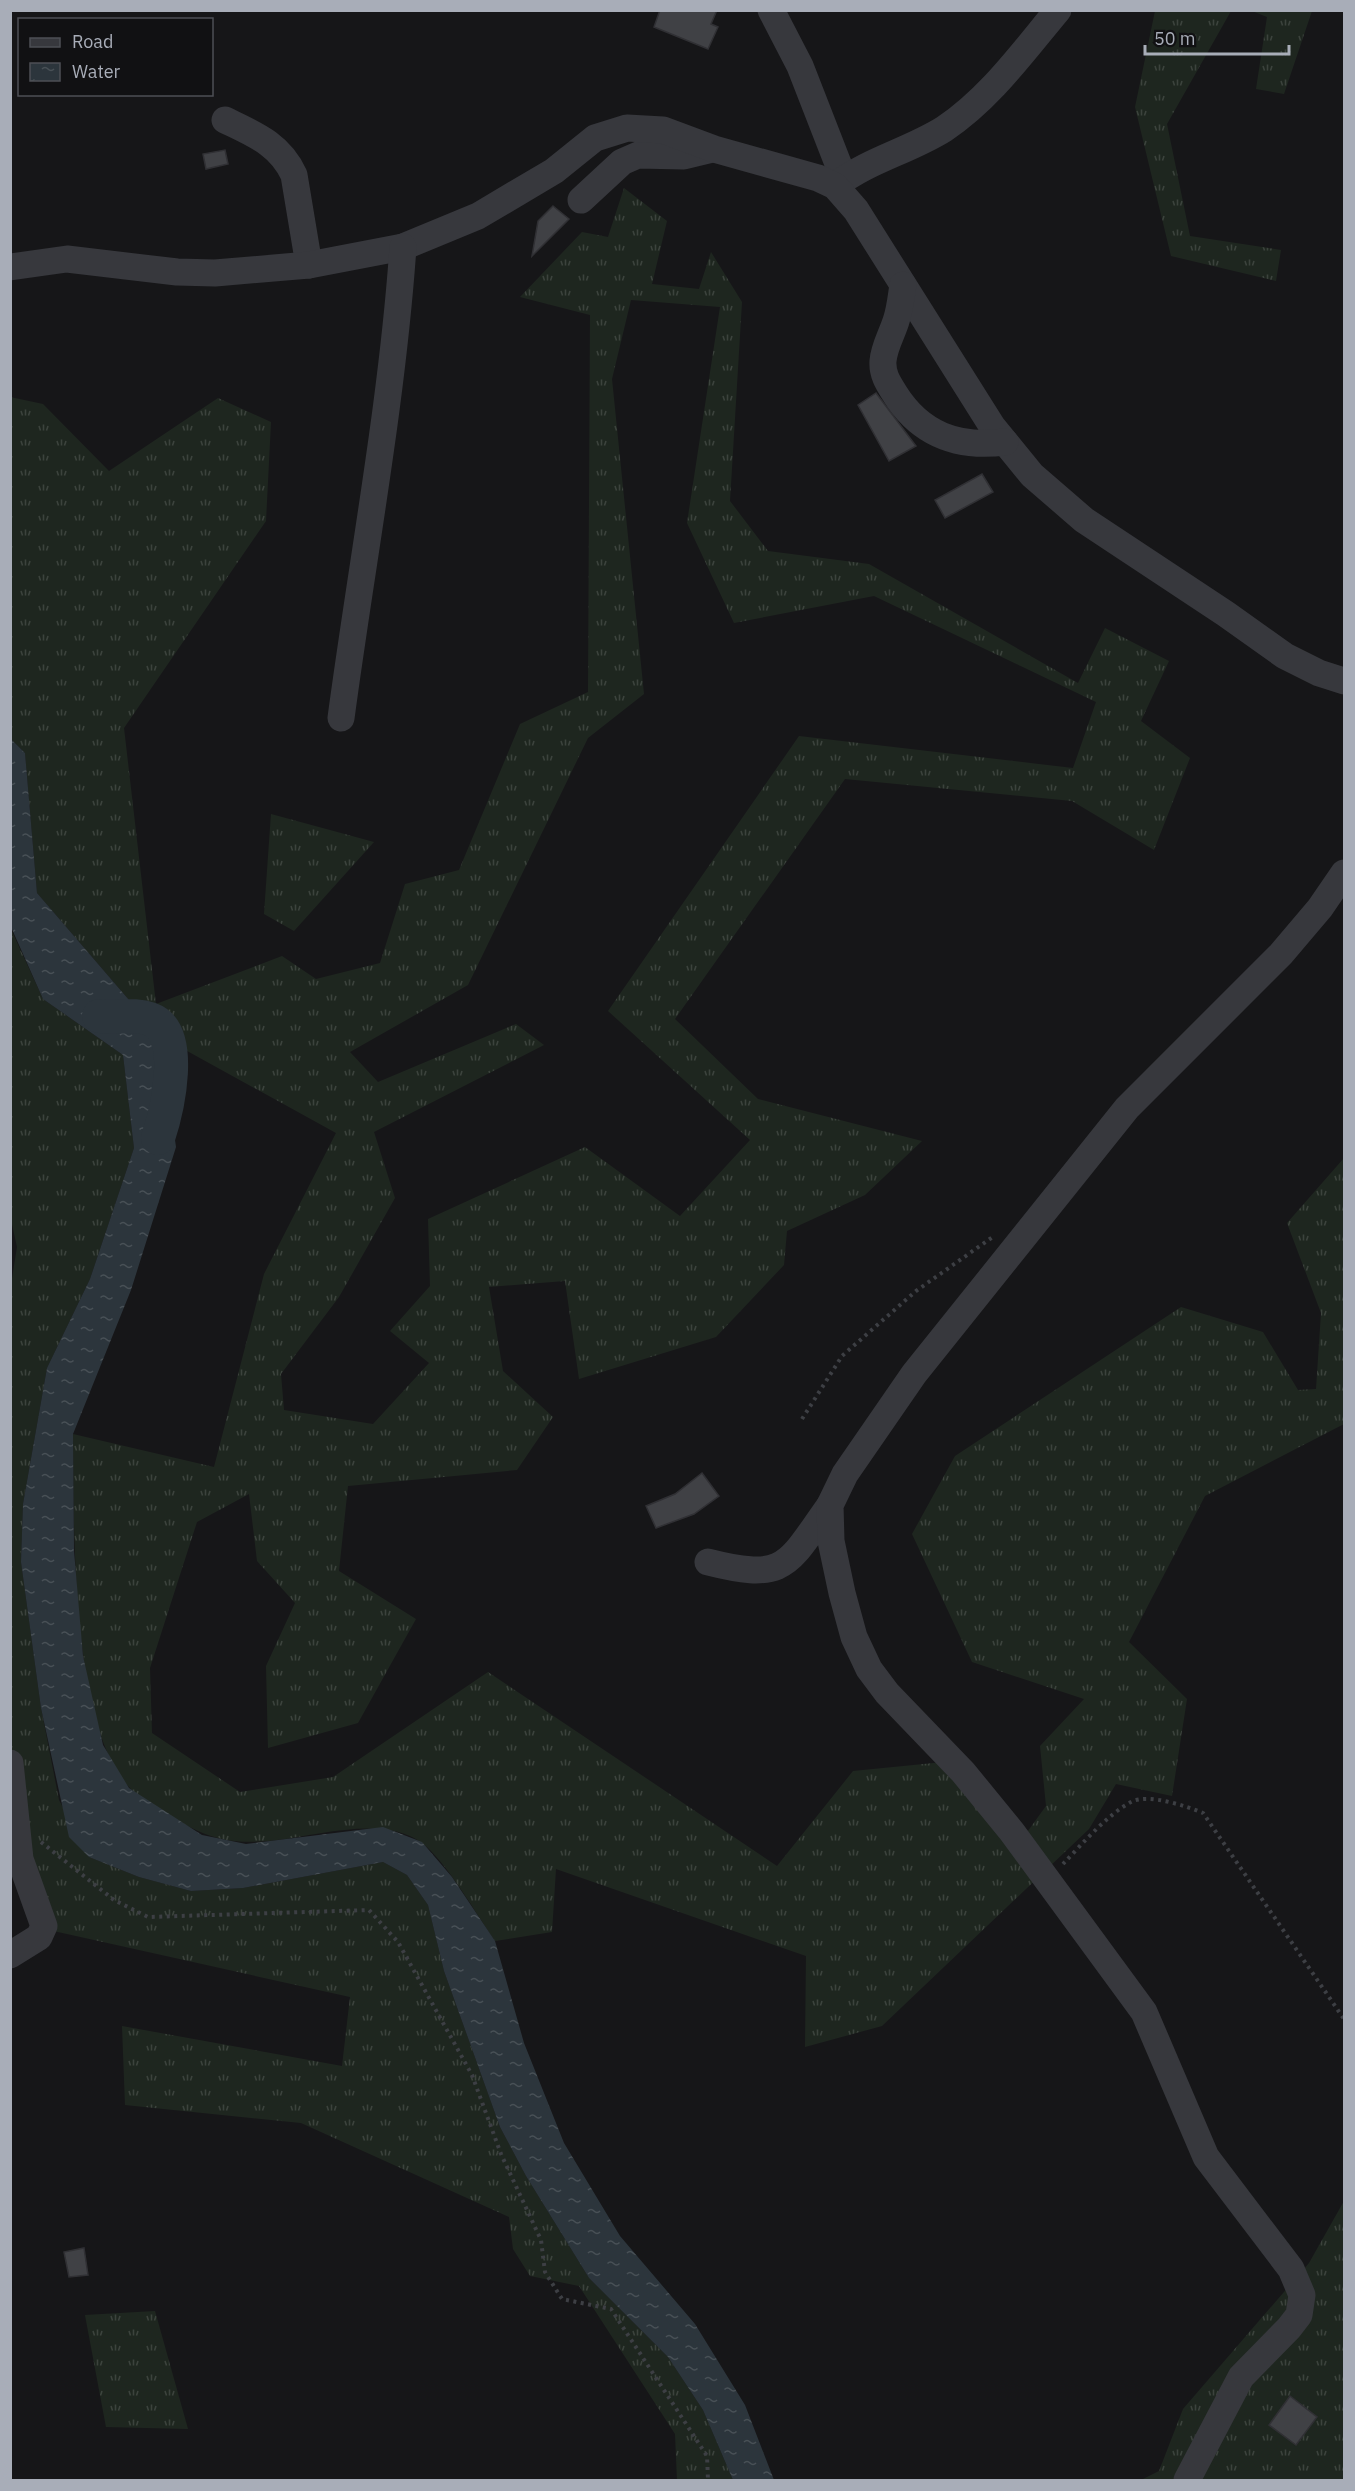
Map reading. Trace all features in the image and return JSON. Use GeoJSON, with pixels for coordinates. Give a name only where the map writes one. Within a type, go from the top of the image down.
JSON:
{"type":"FeatureCollection","features":[{"type":"Feature","properties":{"kind":"street"},"geometry":{"type":"LineString","coordinates":[[771,10],[804,76],[840,182],[992,426],[1032,475],[1094,526],[1285,656],[1319,673],[1344,681]]}},
{"type":"Feature","properties":{"kind":"street"},"geometry":{"type":"LineString","coordinates":[[10,267],[67,259],[177,272],[215,273],[309,265],[403,247],[478,216],[554,171],[595,138],[627,128],[663,130],[714,149],[840,182],[864,166],[942,130],[970,110],[996,84],[1058,10]]}},
{"type":"Feature","properties":{"kind":"street"},"geometry":{"type":"LineString","coordinates":[[225,120],[264,139],[288,162],[294,175],[309,265]]}},
{"type":"Feature","properties":{"kind":"street"},"geometry":{"type":"LineString","coordinates":[[581,200],[622,162],[638,155],[684,156],[714,149]]}},
{"type":"Feature","properties":{"kind":"street"},"geometry":{"type":"LineString","coordinates":[[341,718],[363,556],[391,382],[403,247]]}},
{"type":"Feature","properties":{"kind":"street"},"geometry":{"type":"LineString","coordinates":[[903,285],[896,322],[883,360],[885,378],[907,413],[932,432],[963,443],[982,445],[1005,442]]}},
{"type":"Feature","properties":{"kind":"street"},"geometry":{"type":"LineString","coordinates":[[708,1562],[737,1569],[774,1570],[792,1558],[830,1505],[845,1474],[914,1374],[1127,1108],[1281,954],[1320,908],[1344,873]]}},
{"type":"Feature","properties":{"kind":"street"},"geometry":{"type":"LineString","coordinates":[[830,1505],[831,1540],[842,1593],[854,1637],[869,1669],[887,1693],[963,1772],[1048,1880],[1144,2012],[1206,2157],[1291,2269],[1302,2295],[1299,2315],[1246,2371],[1232,2391],[1187,2481]]}},
{"type":"Feature","properties":{"kind":"street"},"geometry":{"type":"LineString","coordinates":[[10,1763],[23,1870],[44,1926],[39,1937],[10,1955]]}},
{"type":"Feature","properties":{"kind":"path"},"geometry":{"type":"LineString","coordinates":[[802,1419],[842,1356],[916,1291],[1002,1229]]}},
{"type":"Feature","properties":{"kind":"path"},"geometry":{"type":"LineString","coordinates":[[1048,1880],[1092,1833],[1133,1801],[1173,1801],[1203,1813],[1344,2019]]}},
{"type":"Feature","properties":{"kind":"path"},"geometry":{"type":"LineString","coordinates":[[16,1822],[114,1900],[148,1917],[369,1910],[398,1942],[472,2075],[501,2154],[541,2240],[545,2272],[562,2299],[610,2309],[707,2456],[708,2481]]}},
{"type":"Feature","properties":{"kind":"green space"},"geometry":{"type":"Polygon","coordinates":[[[1155,11],[1231,11],[1167,124],[1190,236],[1281,250],[1276,281],[1171,256],[1135,107],[1155,11]]]}},
{"type":"Feature","properties":{"kind":"green space"},"geometry":{"type":"Polygon","coordinates":[[[1252,11],[1312,11],[1284,94],[1256,89],[1267,17],[1252,11]]]}},
{"type":"Feature","properties":{"kind":"green space"},"geometry":{"type":"Polygon","coordinates":[[[624,188],[667,221],[652,284],[699,289],[711,252],[742,302],[730,501],[768,551],[869,564],[1078,683],[1105,628],[1169,661],[1141,721],[1190,758],[1154,850],[1072,801],[845,779],[675,1019],[758,1099],[922,1141],[865,1195],[787,1231],[784,1265],[716,1337],[579,1379],[565,1281],[489,1287],[503,1371],[553,1417],[517,1470],[348,1486],[339,1571],[416,1619],[358,1723],[268,1748],[266,1666],[295,1603],[257,1561],[249,1494],[197,1522],[150,1668],[152,1733],[240,1792],[333,1777],[488,1672],[777,1866],[853,1771],[964,1760],[1025,1835],[1046,1806],[1040,1746],[1084,1699],[972,1662],[912,1534],[955,1456],[1181,1307],[1263,1332],[1298,1390],[1316,1389],[1321,1313],[1287,1223],[1344,1158],[1344,1424],[1205,1496],[1129,1642],[1187,1699],[1172,1796],[1116,1784],[1089,1829],[882,2026],[805,2047],[806,1956],[556,1869],[552,1932],[495,1941],[441,1862],[422,1843],[407,1835],[371,1828],[248,1842],[211,1836],[173,1818],[133,1792],[110,1757],[96,1717],[86,1670],[79,1619],[73,1434],[214,1467],[264,1274],[336,1133],[160,1036],[37,893],[25,753],[11,739],[10,397],[43,404],[109,471],[218,398],[271,422],[266,521],[124,728],[156,1004],[282,956],[316,979],[380,963],[405,884],[459,870],[520,724],[588,692],[590,315],[520,297],[582,232],[608,237],[624,188]],[[631,300],[612,379],[644,694],[588,738],[468,985],[350,1052],[378,1082],[516,1024],[544,1045],[374,1132],[395,1198],[339,1297],[281,1374],[284,1410],[373,1424],[429,1363],[390,1331],[430,1286],[428,1219],[585,1147],[680,1216],[750,1140],[608,1011],[799,736],[1073,768],[1096,702],[874,596],[734,623],[687,523],[720,307],[631,300]]]}},
{"type":"Feature","properties":{"kind":"green space"},"geometry":{"type":"Polygon","coordinates":[[[271,814],[374,842],[294,931],[264,914],[271,814]]]}},
{"type":"Feature","properties":{"kind":"green space"},"geometry":{"type":"Polygon","coordinates":[[[10,927],[43,999],[123,1055],[134,1148],[90,1279],[47,1368],[23,1504],[21,1562],[41,1708],[59,1800],[89,1857],[139,1877],[191,1891],[243,1888],[383,1862],[407,1875],[428,1905],[444,1971],[500,2127],[526,2176],[589,2278],[668,2357],[703,2410],[733,2480],[677,2480],[675,2434],[579,2286],[530,2276],[513,2249],[509,2217],[301,2123],[125,2105],[122,2026],[342,2066],[350,1997],[49,1930],[26,1867],[10,1733],[10,1291],[17,1247],[10,1215],[10,927]]]}},
{"type":"Feature","properties":{"kind":"green space"},"geometry":{"type":"Polygon","coordinates":[[[1344,2201],[1344,2480],[1141,2480],[1159,2471],[1183,2409],[1309,2263],[1344,2201]]]}},
{"type":"Feature","properties":{"kind":"green space"},"geometry":{"type":"Polygon","coordinates":[[[155,2311],[188,2429],[106,2427],[85,2315],[155,2311]]]}},
{"type":"Feature","properties":{"kind":"water"},"geometry":{"type":"Polygon","coordinates":[[[11,739],[25,753],[37,893],[160,1036],[176,1147],[131,1290],[73,1434],[74,1551],[83,1656],[103,1745],[129,1788],[202,1835],[246,1844],[383,1827],[422,1842],[452,1877],[495,1941],[524,2043],[564,2143],[620,2236],[695,2324],[745,2405],[774,2480],[733,2480],[703,2410],[668,2357],[589,2278],[526,2176],[500,2127],[444,1971],[428,1905],[407,1875],[383,1862],[243,1888],[191,1891],[139,1877],[89,1857],[69,1837],[41,1708],[21,1562],[23,1504],[47,1368],[90,1279],[134,1148],[123,1055],[43,999],[11,927],[11,739]]]}},
{"type":"Feature","properties":{"kind":"building"},"geometry":{"type":"Polygon","coordinates":[[[660,10],[717,10],[711,24],[718,27],[708,49],[654,27],[660,10]]]}},
{"type":"Feature","properties":{"kind":"building"},"geometry":{"type":"Polygon","coordinates":[[[225,150],[228,164],[206,169],[203,154],[225,150]]]}},
{"type":"Feature","properties":{"kind":"building"},"geometry":{"type":"Polygon","coordinates":[[[553,206],[569,219],[532,256],[538,221],[553,206]]]}},
{"type":"Feature","properties":{"kind":"building"},"geometry":{"type":"Polygon","coordinates":[[[876,393],[916,446],[889,461],[858,405],[876,393]]]}},
{"type":"Feature","properties":{"kind":"building"},"geometry":{"type":"Polygon","coordinates":[[[982,474],[993,492],[945,518],[935,500],[982,474]]]}},
{"type":"Feature","properties":{"kind":"building"},"geometry":{"type":"Polygon","coordinates":[[[702,1473],[719,1496],[694,1514],[656,1528],[646,1506],[675,1494],[702,1473]]]}},
{"type":"Feature","properties":{"kind":"building"},"geometry":{"type":"Polygon","coordinates":[[[84,2248],[88,2275],[69,2277],[64,2252],[84,2248]]]}},
{"type":"Feature","properties":{"kind":"building"},"geometry":{"type":"Polygon","coordinates":[[[1290,2396],[1317,2417],[1296,2445],[1269,2425],[1290,2396]]]}},
{"type":"Feature","properties":{"kind":"waterway"},"geometry":{"type":"LineString","coordinates":[[99,1016],[137,1016],[150,1019],[161,1027],[168,1039],[171,1073],[166,1110],[158,1138]]}}]}
